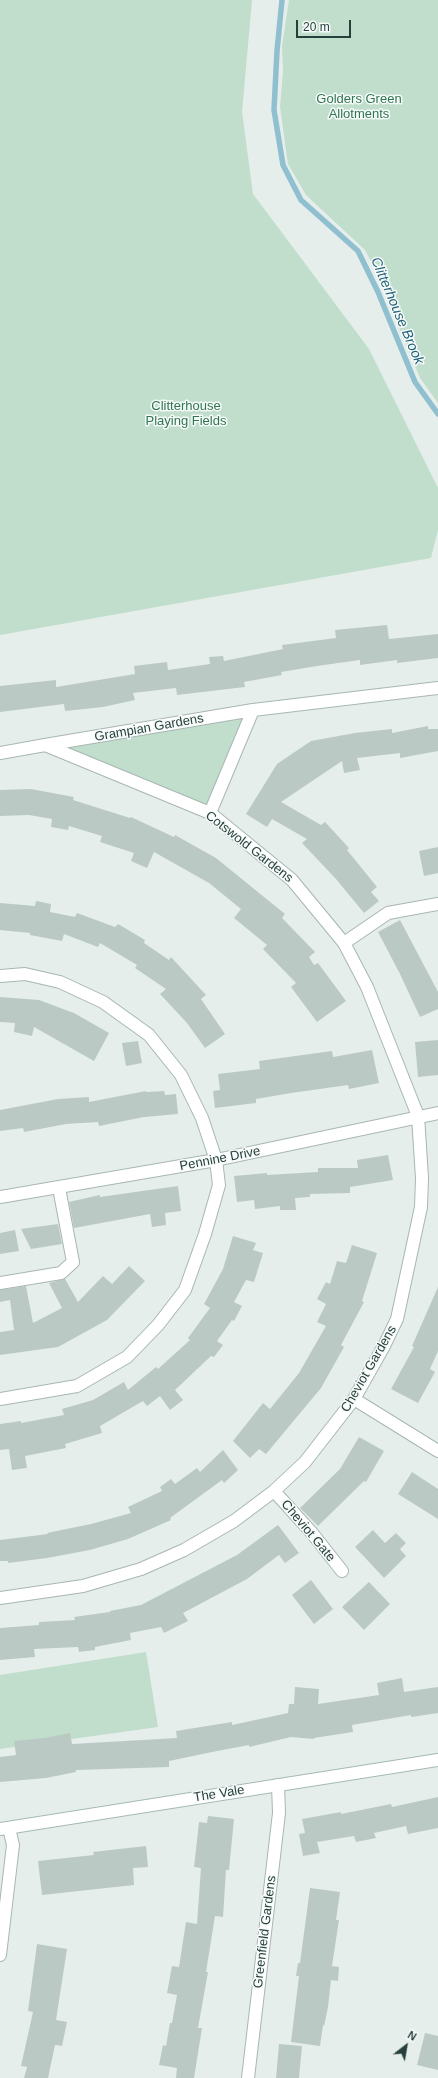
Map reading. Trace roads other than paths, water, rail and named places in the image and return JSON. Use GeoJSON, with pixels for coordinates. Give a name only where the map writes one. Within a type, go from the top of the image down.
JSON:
{"type":"FeatureCollection","features":[{"type":"Feature","properties":{"kind":"street","name":"Grampian Gardens"},"geometry":{"type":"LineString","coordinates":[[45,745],[253,710],[438,688]]}},
{"type":"Feature","properties":{"kind":"street"},"geometry":{"type":"LineString","coordinates":[[210,813],[253,710]]}},
{"type":"Feature","properties":{"kind":"street"},"geometry":{"type":"LineString","coordinates":[[0,753],[45,745]]}},
{"type":"Feature","properties":{"kind":"street","name":"Cotswold Gardens"},"geometry":{"type":"LineString","coordinates":[[45,745],[210,813],[292,880],[344,944],[367,987],[418,1116]]}},
{"type":"Feature","properties":{"kind":"street"},"geometry":{"type":"LineString","coordinates":[[344,944],[388,913],[438,904]]}},
{"type":"Feature","properties":{"kind":"street"},"geometry":{"type":"LineString","coordinates":[[0,976],[25,974],[60,982],[103,1002],[149,1035],[181,1075],[202,1118],[216,1160],[219,1185],[205,1234],[185,1290],[158,1325],[127,1357],[77,1386],[0,1398]]}},
{"type":"Feature","properties":{"kind":"street","name":"Pennine Drive"},"geometry":{"type":"LineString","coordinates":[[0,1197],[216,1160],[418,1116],[438,1113]]}},
{"type":"Feature","properties":{"kind":"street","name":"Cheviot Gardens"},"geometry":{"type":"LineString","coordinates":[[0,1598],[83,1586],[141,1569],[184,1550],[234,1521],[274,1491],[305,1462],[354,1399],[397,1319],[421,1207],[422,1178],[418,1116]]}},
{"type":"Feature","properties":{"kind":"street"},"geometry":{"type":"LineString","coordinates":[[0,1282],[61,1273],[73,1262],[59,1188]]}},
{"type":"Feature","properties":{"kind":"street"},"geometry":{"type":"LineString","coordinates":[[354,1399],[438,1451]]}},
{"type":"Feature","properties":{"kind":"street","name":"Cheviot Gate"},"geometry":{"type":"LineString","coordinates":[[274,1491],[312,1533],[342,1570]]}},
{"type":"Feature","properties":{"kind":"street","name":"The Vale"},"geometry":{"type":"LineString","coordinates":[[4,1829],[438,1760]]}},
{"type":"Feature","properties":{"kind":"street","name":"Greenfield Gardens"},"geometry":{"type":"LineString","coordinates":[[248,2078],[279,1813],[278,1785]]}},
{"type":"Feature","properties":{"kind":"street"},"geometry":{"type":"LineString","coordinates":[[0,1955],[13,1845],[4,1829]]}},
{"type":"Feature","properties":{"kind":"waterway","name":"Clitterhouse Brook"},"geometry":{"type":"LineString","coordinates":[[282,0],[277,51],[274,110],[283,165],[301,200],[358,251],[378,292],[415,382],[438,414]]}},
{"type":"Feature","properties":{"kind":"park label","name":"Golders Green Allotments"},"geometry":{"type":"Point","coordinates":[359,106]}},
{"type":"Feature","properties":{"kind":"park label","name":"Clitterhouse Playing Fields"},"geometry":{"type":"Point","coordinates":[186,414]}}]}
